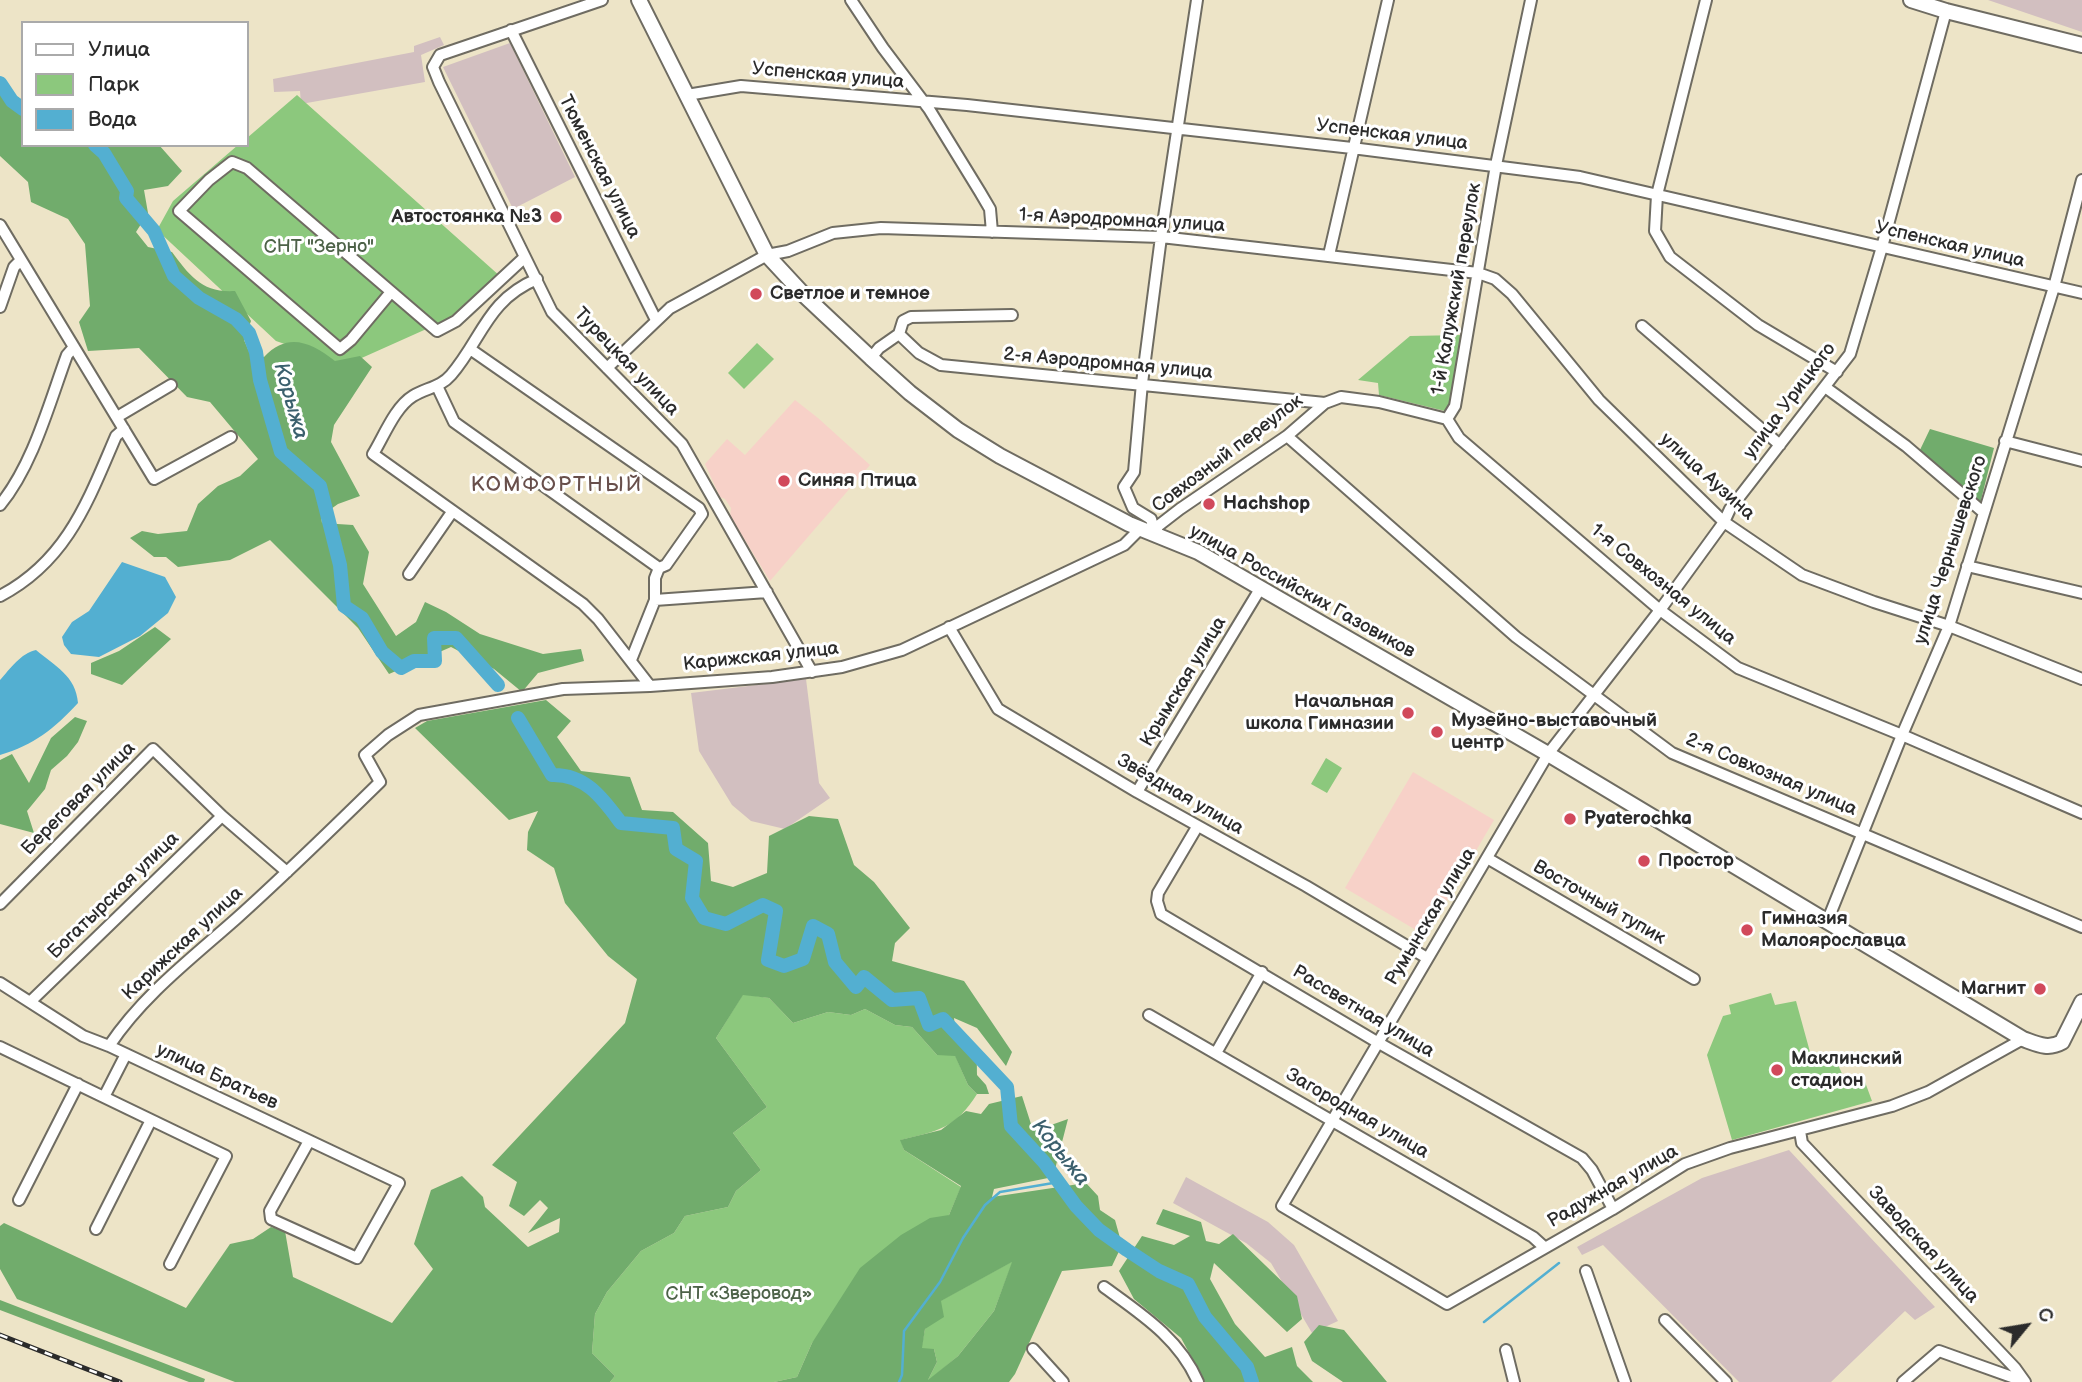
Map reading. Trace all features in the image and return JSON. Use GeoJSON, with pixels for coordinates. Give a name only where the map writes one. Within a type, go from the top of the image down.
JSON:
{"type":"FeatureCollection","features":[{"type":"Feature","properties":{"kind":"main road","name":"улица Российских Газовиков"},"geometry":{"type":"LineString","coordinates":[[639,0],[767,255],[805,296],[910,393],[979,443],[1140,529],[1198,552],[1548,754],[2023,1039],[2042,1046],[2062,1042],[2082,1002]]}},
{"type":"Feature","properties":{"kind":"main road"},"geometry":{"type":"LineString","coordinates":[[1911,0],[2082,45]]}},
{"type":"Feature","properties":{"kind":"street"},"geometry":{"type":"LineString","coordinates":[[510,30],[602,0]]}},
{"type":"Feature","properties":{"kind":"street"},"geometry":{"type":"LineString","coordinates":[[850,0],[924,102],[990,209],[992,232]]}},
{"type":"Feature","properties":{"kind":"street"},"geometry":{"type":"LineString","coordinates":[[1155,535],[1151,519],[1133,508],[1124,487],[1134,472],[1142,383],[1161,237],[1197,0]]}},
{"type":"Feature","properties":{"kind":"street"},"geometry":{"type":"LineString","coordinates":[[1329,255],[1388,0]]}},
{"type":"Feature","properties":{"kind":"street","name":"1-й Калужский переулок"},"geometry":{"type":"LineString","coordinates":[[1447,418],[1455,406],[1496,165],[1531,0]]}},
{"type":"Feature","properties":{"kind":"street"},"geometry":{"type":"LineString","coordinates":[[1706,0],[1657,195],[1655,231],[1670,257],[1758,325],[1837,372]]}},
{"type":"Feature","properties":{"kind":"street","name":"улица Урицкого"},"geometry":{"type":"LineString","coordinates":[[1548,754],[1660,610],[1724,522],[1730,509],[1850,354],[1946,11]]}},
{"type":"Feature","properties":{"kind":"street","name":"Турецкая улица"},"geometry":{"type":"LineString","coordinates":[[510,30],[440,55],[433,67],[439,82],[552,312],[682,444],[812,671]]}},
{"type":"Feature","properties":{"kind":"street","name":"Тюменская улица"},"geometry":{"type":"LineString","coordinates":[[510,30],[656,320]]}},
{"type":"Feature","properties":{"kind":"street","name":"Успенская улица"},"geometry":{"type":"LineString","coordinates":[[687,95],[740,86],[924,102],[1496,165],[1580,177],[2082,293]]}},
{"type":"Feature","properties":{"kind":"street"},"geometry":{"type":"LineString","coordinates":[[391,292],[351,340],[340,349],[179,211],[208,180],[232,162],[247,168],[437,331],[456,321],[525,257]]}},
{"type":"Feature","properties":{"kind":"street","name":"улица Чернышевского"},"geometry":{"type":"LineString","coordinates":[[1827,922],[1949,626],[2054,287],[2082,180]]}},
{"type":"Feature","properties":{"kind":"street"},"geometry":{"type":"LineString","coordinates":[[0,225],[154,479],[231,438]]}},
{"type":"Feature","properties":{"kind":"street","name":"1-я Аэродромная улица"},"geometry":{"type":"LineString","coordinates":[[607,368],[670,308],[767,255],[788,251],[833,233],[881,228],[1161,237],[1478,274]]}},
{"type":"Feature","properties":{"kind":"street"},"geometry":{"type":"LineString","coordinates":[[0,307],[15,267],[21,260]]}},
{"type":"Feature","properties":{"kind":"street","name":"улица Аузина"},"geometry":{"type":"LineString","coordinates":[[1478,274],[1495,279],[1512,294],[1599,400],[1724,522],[1802,575],[1949,626],[2082,679]]}},
{"type":"Feature","properties":{"kind":"street"},"geometry":{"type":"LineString","coordinates":[[537,279],[515,292],[488,316],[470,349],[450,377],[437,386],[412,396],[402,405],[373,454],[583,604],[650,686]]}},
{"type":"Feature","properties":{"kind":"street"},"geometry":{"type":"LineString","coordinates":[[871,358],[879,348],[899,334],[903,321],[911,317],[1012,315]]}},
{"type":"Feature","properties":{"kind":"street"},"geometry":{"type":"LineString","coordinates":[[1642,326],[1780,445]]}},
{"type":"Feature","properties":{"kind":"street","name":"2-я Аэродромная улица"},"geometry":{"type":"LineString","coordinates":[[899,334],[919,353],[941,365],[1325,403]]}},
{"type":"Feature","properties":{"kind":"street"},"geometry":{"type":"LineString","coordinates":[[0,505],[25,466],[67,355],[74,347]]}},
{"type":"Feature","properties":{"kind":"street"},"geometry":{"type":"LineString","coordinates":[[470,349],[699,508],[702,514],[666,565],[659,568],[655,578],[655,600],[631,660]]}},
{"type":"Feature","properties":{"kind":"street"},"geometry":{"type":"LineString","coordinates":[[117,417],[171,385]]}},
{"type":"Feature","properties":{"kind":"street"},"geometry":{"type":"LineString","coordinates":[[437,386],[454,422],[659,568]]}},
{"type":"Feature","properties":{"kind":"street"},"geometry":{"type":"LineString","coordinates":[[1825,387],[1906,446],[1983,512]]}},
{"type":"Feature","properties":{"kind":"street"},"geometry":{"type":"LineString","coordinates":[[1325,403],[1341,397],[1447,418]]}},
{"type":"Feature","properties":{"kind":"street","name":"Совхозный переулок"},"geometry":{"type":"LineString","coordinates":[[1155,535],[1158,526],[1287,436],[1325,403]]}},
{"type":"Feature","properties":{"kind":"street","name":"1-я Совхозная улица"},"geometry":{"type":"LineString","coordinates":[[1447,418],[1459,438],[1660,610],[1738,668],[2082,813]]}},
{"type":"Feature","properties":{"kind":"street"},"geometry":{"type":"LineString","coordinates":[[0,596],[41,566],[59,548],[82,513],[116,436],[124,429]]}},
{"type":"Feature","properties":{"kind":"street","name":"2-я Совхозная улица"},"geometry":{"type":"LineString","coordinates":[[1287,436],[1516,637],[1672,753],[2082,928]]}},
{"type":"Feature","properties":{"kind":"street"},"geometry":{"type":"LineString","coordinates":[[2005,441],[2082,461]]}},
{"type":"Feature","properties":{"kind":"street"},"geometry":{"type":"LineString","coordinates":[[409,574],[452,512]]}},
{"type":"Feature","properties":{"kind":"street","name":"Карижская улица"},"geometry":{"type":"LineString","coordinates":[[109,1046],[125,1022],[147,998],[287,872],[380,782],[365,755],[419,715],[563,689],[650,686],[842,667],[902,650],[1124,545],[1140,529]]}},
{"type":"Feature","properties":{"kind":"street"},"geometry":{"type":"LineString","coordinates":[[1967,566],[2082,593]]}},
{"type":"Feature","properties":{"kind":"street","name":"Крымская улица"},"geometry":{"type":"LineString","coordinates":[[1137,792],[1260,589]]}},
{"type":"Feature","properties":{"kind":"street"},"geometry":{"type":"LineString","coordinates":[[655,600],[767,592]]}},
{"type":"Feature","properties":{"kind":"street","name":"Звёздная улица"},"geometry":{"type":"LineString","coordinates":[[950,627],[998,709],[1197,827],[1306,886],[1427,958]]}},
{"type":"Feature","properties":{"kind":"street","name":"Береговая улица"},"geometry":{"type":"LineString","coordinates":[[0,904],[153,749],[222,816]]}},
{"type":"Feature","properties":{"kind":"street","name":"Румынская улица"},"geometry":{"type":"LineString","coordinates":[[1282,1206],[1548,754]]}},
{"type":"Feature","properties":{"kind":"street"},"geometry":{"type":"LineString","coordinates":[[222,816],[287,872]]}},
{"type":"Feature","properties":{"kind":"street","name":"Богатырская улица"},"geometry":{"type":"LineString","coordinates":[[30,1002],[222,816]]}},
{"type":"Feature","properties":{"kind":"street","name":"Рассветная улица"},"geometry":{"type":"LineString","coordinates":[[1197,827],[1158,893],[1157,901],[1161,914],[1377,1042],[1582,1158],[1592,1170],[1613,1209]]}},
{"type":"Feature","properties":{"kind":"street","name":"Восточный тупик"},"geometry":{"type":"LineString","coordinates":[[1487,858],[1694,979]]}},
{"type":"Feature","properties":{"kind":"street"},"geometry":{"type":"LineString","coordinates":[[1216,1053],[1262,972]]}},
{"type":"Feature","properties":{"kind":"street"},"geometry":{"type":"LineString","coordinates":[[0,983],[83,1036],[109,1046]]}},
{"type":"Feature","properties":{"kind":"street","name":"Загородная улица"},"geometry":{"type":"LineString","coordinates":[[1149,1015],[1533,1237],[1544,1247]]}},
{"type":"Feature","properties":{"kind":"street","name":"Радужная улица"},"geometry":{"type":"LineString","coordinates":[[1282,1206],[1447,1304],[1613,1209],[1685,1164],[1730,1148],[1892,1106],[1928,1092],[2023,1039]]}},
{"type":"Feature","properties":{"kind":"street","name":"улица Братьев"},"geometry":{"type":"LineString","coordinates":[[109,1046],[399,1183],[357,1258],[271,1219],[271,1211],[309,1141]]}},
{"type":"Feature","properties":{"kind":"street"},"geometry":{"type":"LineString","coordinates":[[1,1050],[226,1156],[170,1264]]}},
{"type":"Feature","properties":{"kind":"street"},"geometry":{"type":"LineString","coordinates":[[104,1097],[126,1054]]}},
{"type":"Feature","properties":{"kind":"street"},"geometry":{"type":"LineString","coordinates":[[19,1200],[78,1084]]}},
{"type":"Feature","properties":{"kind":"street"},"geometry":{"type":"LineString","coordinates":[[96,1229],[151,1120]]}},
{"type":"Feature","properties":{"kind":"street","name":"Заводская улица"},"geometry":{"type":"LineString","coordinates":[[1800,1131],[1802,1143],[2015,1368],[2024,1382]]}},
{"type":"Feature","properties":{"kind":"street"},"geometry":{"type":"LineString","coordinates":[[1586,1271],[1625,1382]]}},
{"type":"Feature","properties":{"kind":"street"},"geometry":{"type":"LineString","coordinates":[[1104,1287],[1150,1320],[1184,1353],[1198,1382]]}},
{"type":"Feature","properties":{"kind":"street"},"geometry":{"type":"LineString","coordinates":[[1665,1320],[1726,1382]]}},
{"type":"Feature","properties":{"kind":"street"},"geometry":{"type":"LineString","coordinates":[[1033,1349],[1063,1382]]}},
{"type":"Feature","properties":{"kind":"street"},"geometry":{"type":"LineString","coordinates":[[1506,1350],[1514,1382]]}},
{"type":"Feature","properties":{"kind":"street"},"geometry":{"type":"LineString","coordinates":[[1903,1382],[1939,1351],[2024,1382]]}},
{"type":"Feature","properties":{"kind":"shaded area"},"geometry":{"type":"Polygon","coordinates":[[[1988,0],[2082,0],[2082,32],[1988,0]]]}},
{"type":"Feature","properties":{"kind":"shaded area"},"geometry":{"type":"Polygon","coordinates":[[[440,37],[444,45],[421,55],[425,82],[301,104],[300,91],[274,92],[273,79],[414,52],[414,46],[440,37]]]}},
{"type":"Feature","properties":{"kind":"shaded area"},"geometry":{"type":"Polygon","coordinates":[[[510,43],[575,177],[513,209],[443,67],[510,43]]]}},
{"type":"Feature","properties":{"kind":"shaded area","name":"Синяя Птица"},"geometry":{"type":"Polygon","coordinates":[[[795,400],[870,465],[770,581],[730,516],[731,508],[725,499],[720,497],[705,464],[727,439],[745,455],[795,400]]]}},
{"type":"Feature","properties":{"kind":"shaded area"},"geometry":{"type":"Polygon","coordinates":[[[806,679],[819,783],[830,798],[785,829],[751,821],[732,805],[699,751],[691,693],[806,679]]]}},
{"type":"Feature","properties":{"kind":"shaded area"},"geometry":{"type":"Polygon","coordinates":[[[1413,772],[1494,820],[1426,936],[1345,888],[1413,772]]]}},
{"type":"Feature","properties":{"kind":"shaded area"},"geometry":{"type":"Polygon","coordinates":[[[1789,1150],[1935,1307],[1915,1320],[1905,1311],[1831,1382],[1739,1382],[1603,1245],[1582,1255],[1577,1247],[1702,1178],[1789,1150]]]}},
{"type":"Feature","properties":{"kind":"shaded area"},"geometry":{"type":"Polygon","coordinates":[[[1186,1177],[1268,1222],[1294,1245],[1338,1321],[1312,1333],[1271,1263],[1246,1243],[1173,1203],[1186,1177]]]}},
{"type":"Feature","properties":{"kind":"green space"},"geometry":{"type":"Polygon","coordinates":[[[0,84],[21,100],[21,147],[161,147],[182,171],[168,186],[144,190],[148,213],[136,232],[148,247],[172,252],[191,275],[205,286],[235,291],[251,321],[244,340],[251,356],[264,357],[282,344],[299,342],[317,349],[335,361],[360,356],[372,367],[334,425],[331,442],[360,496],[338,504],[321,516],[322,523],[353,525],[369,552],[363,584],[396,636],[416,622],[425,602],[480,634],[543,654],[581,649],[584,661],[538,673],[522,692],[494,669],[451,647],[389,674],[358,628],[270,540],[230,560],[178,567],[166,557],[154,557],[130,538],[142,531],[158,534],[187,531],[198,504],[218,486],[240,476],[258,459],[210,402],[187,397],[139,348],[88,351],[79,322],[90,306],[85,244],[68,219],[31,202],[28,182],[0,156],[0,84]]]}},
{"type":"Feature","properties":{"kind":"green space","name":"СНТ \"Зерно\""},"geometry":{"type":"Polygon","coordinates":[[[297,95],[501,277],[451,318],[346,365],[276,341],[157,230],[173,201],[236,147],[248,147],[248,137],[297,95]]]}},
{"type":"Feature","properties":{"kind":"green space"},"geometry":{"type":"Polygon","coordinates":[[[1462,335],[1449,407],[1445,411],[1379,395],[1378,383],[1358,380],[1410,336],[1462,335]]]}},
{"type":"Feature","properties":{"kind":"green space"},"geometry":{"type":"Polygon","coordinates":[[[757,343],[774,359],[744,389],[728,373],[757,343]]]}},
{"type":"Feature","properties":{"kind":"green space"},"geometry":{"type":"Polygon","coordinates":[[[1930,429],[1994,448],[1980,504],[1919,452],[1930,429]]]}},
{"type":"Feature","properties":{"kind":"green space"},"geometry":{"type":"Polygon","coordinates":[[[155,627],[171,639],[122,685],[91,674],[91,663],[119,651],[155,627]]]}},
{"type":"Feature","properties":{"kind":"green space"},"geometry":{"type":"Polygon","coordinates":[[[546,700],[571,721],[557,737],[581,771],[630,777],[642,810],[673,812],[708,843],[711,881],[733,887],[767,873],[769,836],[809,816],[838,819],[854,865],[874,882],[910,928],[895,943],[892,961],[964,981],[1012,1052],[1006,1066],[977,1028],[954,1018],[956,1036],[969,1043],[975,1051],[977,1075],[986,1085],[989,1094],[977,1094],[968,1085],[955,1056],[937,1055],[912,1027],[895,1025],[865,1009],[851,1015],[828,1012],[793,1023],[769,998],[743,995],[716,1038],[767,1107],[733,1133],[761,1170],[736,1191],[728,1207],[685,1216],[674,1233],[641,1251],[607,1292],[595,1314],[592,1353],[615,1376],[610,1382],[235,1382],[17,1299],[0,1269],[0,1226],[4,1223],[186,1308],[230,1244],[253,1239],[271,1227],[285,1231],[293,1277],[392,1323],[433,1269],[414,1244],[431,1190],[462,1176],[483,1197],[485,1207],[528,1247],[559,1232],[560,1218],[528,1233],[548,1208],[540,1200],[524,1216],[509,1206],[517,1182],[492,1165],[625,1023],[637,979],[608,956],[565,903],[554,868],[527,850],[528,832],[538,811],[509,820],[415,728],[427,721],[546,700]]]}},
{"type":"Feature","properties":{"kind":"green space"},"geometry":{"type":"Polygon","coordinates":[[[75,717],[87,721],[78,742],[51,770],[45,789],[27,811],[34,833],[0,824],[0,760],[12,754],[29,783],[51,738],[75,717]]]}},
{"type":"Feature","properties":{"kind":"green space"},"geometry":{"type":"Polygon","coordinates":[[[1326,758],[1342,768],[1327,793],[1311,784],[1326,758]]]}},
{"type":"Feature","properties":{"kind":"green space","name":"Маклинский стадион"},"geometry":{"type":"Polygon","coordinates":[[[1771,993],[1775,1005],[1796,1001],[1810,1052],[1821,1052],[1836,1060],[1847,1085],[1865,1082],[1872,1101],[1732,1140],[1707,1055],[1723,1016],[1731,1014],[1729,1005],[1771,993]]]}},
{"type":"Feature","properties":{"kind":"green space","name":"СНТ «Зверовод»"},"geometry":{"type":"Polygon","coordinates":[[[743,994],[769,998],[793,1023],[828,1012],[851,1015],[865,1009],[895,1025],[912,1027],[937,1055],[955,1055],[968,1085],[977,1094],[961,1114],[945,1126],[901,1140],[904,1150],[961,1187],[949,1215],[812,1343],[797,1377],[774,1382],[610,1382],[615,1376],[592,1353],[595,1314],[607,1292],[641,1251],[674,1233],[685,1216],[728,1207],[736,1191],[761,1170],[733,1133],[767,1107],[716,1038],[743,994]]]}},
{"type":"Feature","properties":{"kind":"green space"},"geometry":{"type":"Polygon","coordinates":[[[1022,1096],[1031,1124],[1037,1130],[1068,1119],[1053,1177],[994,1189],[992,1197],[1086,1183],[1098,1196],[1100,1210],[1115,1220],[1122,1245],[1112,1266],[1062,1271],[1009,1382],[774,1382],[797,1377],[812,1343],[860,1268],[901,1235],[930,1218],[949,1215],[961,1186],[904,1150],[900,1140],[941,1130],[966,1111],[981,1114],[989,1104],[1022,1096]],[[1012,1262],[941,1301],[944,1317],[925,1329],[922,1348],[934,1349],[937,1362],[928,1380],[958,1356],[994,1311],[1012,1262]]]}},
{"type":"Feature","properties":{"kind":"green space"},"geometry":{"type":"Polygon","coordinates":[[[1163,1209],[1201,1222],[1206,1241],[1219,1244],[1233,1234],[1297,1296],[1302,1319],[1287,1332],[1214,1263],[1210,1279],[1235,1324],[1265,1357],[1292,1347],[1297,1366],[1313,1382],[1205,1382],[1181,1338],[1134,1299],[1119,1271],[1142,1236],[1174,1245],[1190,1236],[1156,1224],[1163,1209]]]}},
{"type":"Feature","properties":{"kind":"green space"},"geometry":{"type":"Polygon","coordinates":[[[1013,1261],[994,1311],[958,1356],[927,1382],[937,1362],[934,1349],[921,1349],[925,1329],[940,1301],[1013,1261]]]}},
{"type":"Feature","properties":{"kind":"green space"},"geometry":{"type":"Polygon","coordinates":[[[0,1300],[205,1379],[204,1382],[189,1382],[0,1310],[0,1300]]]}},
{"type":"Feature","properties":{"kind":"green space"},"geometry":{"type":"Polygon","coordinates":[[[1319,1325],[1344,1330],[1387,1382],[1343,1382],[1312,1361],[1304,1342],[1319,1325]]]}},
{"type":"Feature","properties":{"kind":"water"},"geometry":{"type":"Polygon","coordinates":[[[122,562],[165,577],[176,597],[168,613],[140,636],[99,657],[71,654],[62,637],[72,622],[89,611],[122,562]]]}},
{"type":"Feature","properties":{"kind":"water"},"geometry":{"type":"Polygon","coordinates":[[[36,650],[69,679],[78,703],[43,735],[0,755],[0,680],[21,658],[36,650]]]}},
{"type":"Feature","properties":{"kind":"waterway","name":"Корыжа"},"geometry":{"type":"LineString","coordinates":[[0,83],[12,101],[21,108]]}},
{"type":"Feature","properties":{"kind":"waterway","name":"Корыжа"},"geometry":{"type":"LineString","coordinates":[[97,147],[104,153],[127,191],[126,198],[154,231],[174,276],[199,298],[236,319],[249,333],[281,452],[320,486],[340,565],[344,606],[362,618],[382,652],[401,668],[414,661],[435,661],[434,638],[456,638],[498,685]]}},
{"type":"Feature","properties":{"kind":"waterway","name":"Корыжа"},"geometry":{"type":"LineString","coordinates":[[518,718],[552,775],[584,783],[600,797],[621,823],[673,828],[676,849],[696,861],[692,898],[704,918],[726,924],[763,905],[776,911],[768,960],[784,966],[803,959],[813,926],[828,934],[835,962],[856,987],[864,977],[892,1000],[919,998],[929,1025],[943,1019],[1007,1087],[1011,1126],[1044,1162],[1076,1206],[1099,1230],[1127,1250],[1159,1271],[1188,1284],[1205,1317],[1247,1367],[1252,1382]]}},
{"type":"Feature","properties":{"kind":"waterway"},"geometry":{"type":"LineString","coordinates":[[899,1382],[902,1375],[904,1331],[940,1282],[963,1238],[985,1205],[1000,1192],[1059,1182]]}},
{"type":"Feature","properties":{"kind":"waterway"},"geometry":{"type":"LineString","coordinates":[[1484,1322],[1559,1263]]}},
{"type":"Feature","properties":{"kind":"railway"},"geometry":{"type":"LineString","coordinates":[[0,1335],[120,1382]]}},
{"type":"Feature","properties":{"kind":"place","name":"Автостоянка №3"},"geometry":{"type":"Point","coordinates":[556,217]}},
{"type":"Feature","properties":{"kind":"place","name":"Светлое и темное"},"geometry":{"type":"Point","coordinates":[756,294]}},
{"type":"Feature","properties":{"kind":"place","name":"Синяя Птица"},"geometry":{"type":"Point","coordinates":[784,481]}},
{"type":"Feature","properties":{"kind":"place","name":"Hachshop"},"geometry":{"type":"Point","coordinates":[1209,504]}},
{"type":"Feature","properties":{"kind":"place","name":"Начальная школа Гимназии"},"geometry":{"type":"Point","coordinates":[1408,713]}},
{"type":"Feature","properties":{"kind":"place","name":"Музейно-выставочный центр"},"geometry":{"type":"Point","coordinates":[1437,732]}},
{"type":"Feature","properties":{"kind":"place","name":"Pyaterochka"},"geometry":{"type":"Point","coordinates":[1570,819]}},
{"type":"Feature","properties":{"kind":"place","name":"Простор"},"geometry":{"type":"Point","coordinates":[1644,861]}},
{"type":"Feature","properties":{"kind":"place","name":"Гимназия Малоярославца"},"geometry":{"type":"Point","coordinates":[1747,930]}},
{"type":"Feature","properties":{"kind":"place","name":"Магнит"},"geometry":{"type":"Point","coordinates":[2040,989]}},
{"type":"Feature","properties":{"kind":"place","name":"Маклинский стадион"},"geometry":{"type":"Point","coordinates":[1777,1070]}},
{"type":"Feature","properties":{"kind":"district","name":"КОМФОРТНЫЙ"},"geometry":{"type":"Point","coordinates":[557,486]}}]}
